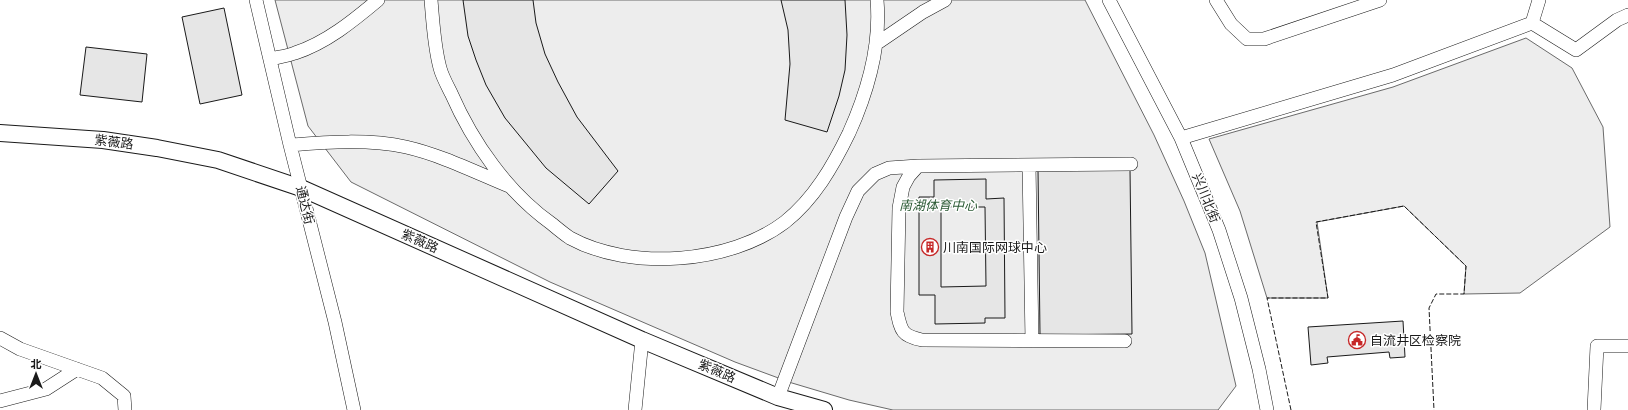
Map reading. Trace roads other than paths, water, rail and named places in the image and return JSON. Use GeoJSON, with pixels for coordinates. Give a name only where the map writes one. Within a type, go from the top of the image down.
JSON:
{"type":"FeatureCollection","features":[{"type":"Feature","properties":{"kind":"main road","name":"紫薇路"},"geometry":{"type":"LineString","coordinates":[[0,133],[103,140],[157,148],[218,160],[301,188],[642,340],[778,397],[824,410]]}},
{"type":"Feature","properties":{"kind":"street","name":"通达街"},"geometry":{"type":"LineString","coordinates":[[256,0],[290,145],[335,322],[354,410]]}},
{"type":"Feature","properties":{"kind":"street"},"geometry":{"type":"LineString","coordinates":[[271,59],[295,53],[321,42],[378,0]]}},
{"type":"Feature","properties":{"kind":"street"},"geometry":{"type":"LineString","coordinates":[[431,0],[433,30],[440,69],[458,108],[493,165],[510,187],[533,211],[570,238],[599,250],[636,258],[703,256],[732,248],[759,238],[785,222],[825,178],[855,119],[866,85],[876,44],[878,17],[877,0]]}},
{"type":"Feature","properties":{"kind":"street"},"geometry":{"type":"LineString","coordinates":[[876,44],[923,12],[945,0]]}},
{"type":"Feature","properties":{"kind":"street","name":"兴川北街"},"geometry":{"type":"LineString","coordinates":[[1109,0],[1181,138],[1219,230],[1241,298],[1259,370],[1267,410]]}},
{"type":"Feature","properties":{"kind":"street"},"geometry":{"type":"LineString","coordinates":[[1216,0],[1231,24],[1247,40],[1264,40],[1380,0]]}},
{"type":"Feature","properties":{"kind":"street"},"geometry":{"type":"LineString","coordinates":[[1532,23],[1539,0]]}},
{"type":"Feature","properties":{"kind":"street"},"geometry":{"type":"LineString","coordinates":[[1532,23],[1576,50],[1618,20],[1628,15]]}},
{"type":"Feature","properties":{"kind":"street"},"geometry":{"type":"LineString","coordinates":[[1181,138],[1393,75],[1532,23]]}},
{"type":"Feature","properties":{"kind":"street"},"geometry":{"type":"LineString","coordinates":[[290,145],[337,142],[382,144],[406,147],[456,164],[510,187]]}},
{"type":"Feature","properties":{"kind":"street"},"geometry":{"type":"LineString","coordinates":[[778,397],[843,225],[858,191],[875,174],[889,168],[918,166],[1131,164]]}},
{"type":"Feature","properties":{"kind":"street"},"geometry":{"type":"LineString","coordinates":[[1029,165],[1032,341]]}},
{"type":"Feature","properties":{"kind":"street"},"geometry":{"type":"LineString","coordinates":[[918,166],[909,176],[903,187],[899,208],[897,312],[901,328],[910,338],[922,340],[1125,341]]}},
{"type":"Feature","properties":{"kind":"street"},"geometry":{"type":"LineString","coordinates":[[0,338],[20,349],[102,378],[124,396],[125,410]]}},
{"type":"Feature","properties":{"kind":"street"},"geometry":{"type":"LineString","coordinates":[[635,410],[642,340]]}},
{"type":"Feature","properties":{"kind":"street"},"geometry":{"type":"LineString","coordinates":[[1594,410],[1596,346],[1628,346]]}},
{"type":"Feature","properties":{"kind":"street"},"geometry":{"type":"LineString","coordinates":[[0,401],[46,389],[78,369]]}},
{"type":"Feature","properties":{"kind":"place","name":"川南国际网球中心"},"geometry":{"type":"Point","coordinates":[930,247]}},
{"type":"Feature","properties":{"kind":"place","name":"自流井区检察院"},"geometry":{"type":"Point","coordinates":[1357,340]}},
{"type":"Feature","properties":{"kind":"park label","name":"南湖体育中心"},"geometry":{"type":"Point","coordinates":[938,205]}}]}
